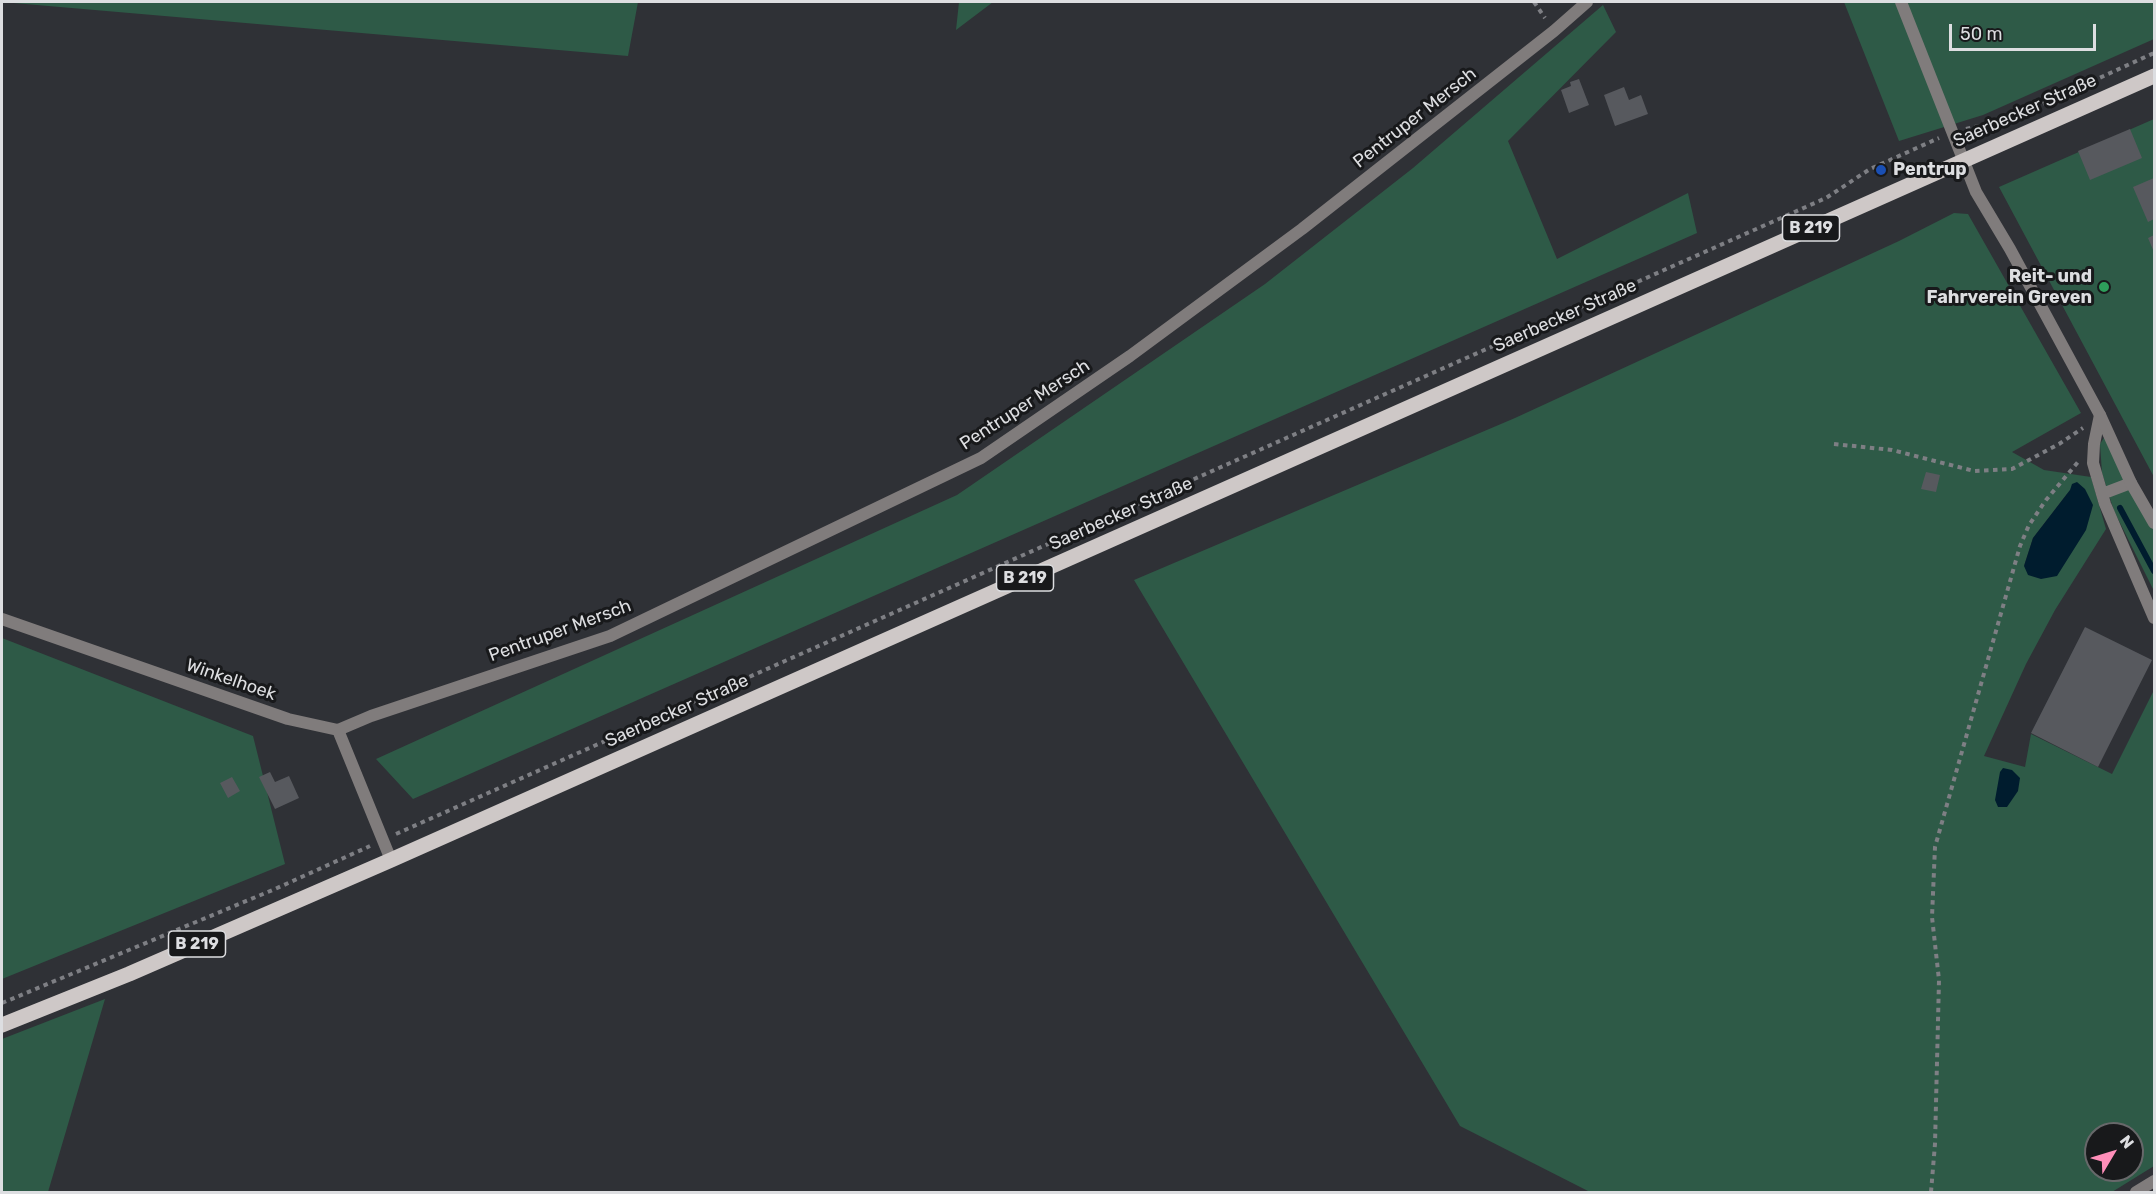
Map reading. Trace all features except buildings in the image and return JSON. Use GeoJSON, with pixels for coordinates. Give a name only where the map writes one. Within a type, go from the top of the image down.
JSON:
{"type":"FeatureCollection","features":[{"type":"Feature","properties":{"kind":"main road","name":"Saerbecker Straße"},"geometry":{"type":"LineString","coordinates":[[2,1025],[129,974],[391,860],[2154,76]]}},
{"type":"Feature","properties":{"kind":"street","name":"Pentruper Mersch"},"geometry":{"type":"LineString","coordinates":[[338,730],[371,716],[610,636],[981,458],[1130,356],[1302,229],[1554,31],[1587,2]]}},
{"type":"Feature","properties":{"kind":"street"},"geometry":{"type":"LineString","coordinates":[[1901,2],[1976,192],[2010,249],[2100,415],[2131,483],[2154,523]]}},
{"type":"Feature","properties":{"kind":"street"},"geometry":{"type":"LineString","coordinates":[[2100,415],[2094,444],[2094,463],[2102,494],[2154,618]]}},
{"type":"Feature","properties":{"kind":"street"},"geometry":{"type":"LineString","coordinates":[[2102,494],[2131,483]]}},
{"type":"Feature","properties":{"kind":"street","name":"Winkelhoek"},"geometry":{"type":"LineString","coordinates":[[2,619],[288,719],[338,730]]}},
{"type":"Feature","properties":{"kind":"street"},"geometry":{"type":"LineString","coordinates":[[338,730],[391,860]]}},
{"type":"Feature","properties":{"kind":"street"},"geometry":{"type":"LineString","coordinates":[[2136,1192],[2154,1181]]}},
{"type":"Feature","properties":{"kind":"path"},"geometry":{"type":"LineString","coordinates":[[2,1004],[274,889],[1826,198],[1870,169],[1953,132],[1995,122],[2040,105],[2154,53]]}},
{"type":"Feature","properties":{"kind":"path"},"geometry":{"type":"LineString","coordinates":[[1834,444],[1892,450],[1974,471],[2012,469],[2059,444],[2100,415]]}},
{"type":"Feature","properties":{"kind":"path"},"geometry":{"type":"LineString","coordinates":[[1931,1192],[1935,1144],[1939,980],[1932,917],[1935,847],[2020,546],[2029,525],[2046,500],[2094,444]]}},
{"type":"Feature","properties":{"kind":"green space"},"geometry":{"type":"Polygon","coordinates":[[[2,2],[638,2],[628,56],[2,2]]]}},
{"type":"Feature","properties":{"kind":"green space"},"geometry":{"type":"Polygon","coordinates":[[[959,2],[993,2],[956,30],[959,2]]]}},
{"type":"Feature","properties":{"kind":"green space"},"geometry":{"type":"Polygon","coordinates":[[[1844,2],[2154,2],[2154,39],[1983,115],[1899,141],[1844,2]]]}},
{"type":"Feature","properties":{"kind":"green space"},"geometry":{"type":"Polygon","coordinates":[[[1603,5],[1616,32],[1508,141],[1557,259],[1688,193],[1697,233],[413,799],[376,759],[957,495],[1265,284],[1413,168],[1603,5]]]}},
{"type":"Feature","properties":{"kind":"green space","name":"Reit- und Fahrverein Greven"},"geometry":{"type":"Polygon","coordinates":[[[2154,119],[2154,477],[1999,187],[2154,119]]]}},
{"type":"Feature","properties":{"kind":"green space"},"geometry":{"type":"Polygon","coordinates":[[[1954,213],[1968,214],[2081,413],[2012,452],[2044,470],[2091,477],[2106,529],[2055,610],[2026,664],[1984,756],[2025,767],[2031,734],[2112,774],[2154,690],[2154,1166],[2144,1172],[2144,1122],[2084,1122],[2084,1182],[2128,1182],[2112,1192],[1590,1192],[1460,1126],[1134,580],[1515,418],[1899,241],[1954,213]],[[2070,490],[2033,538],[2024,566],[2070,490]]]}},
{"type":"Feature","properties":{"kind":"green space"},"geometry":{"type":"Polygon","coordinates":[[[2105,436],[2154,528],[2154,591],[2114,511],[2102,473],[2100,444],[2105,436]]]}},
{"type":"Feature","properties":{"kind":"green space"},"geometry":{"type":"Polygon","coordinates":[[[2,638],[253,736],[285,864],[2,979],[2,638]]]}},
{"type":"Feature","properties":{"kind":"green space"},"geometry":{"type":"Polygon","coordinates":[[[105,999],[48,1192],[2,1192],[2,1039],[105,999]]]}},
{"type":"Feature","properties":{"kind":"water"},"geometry":{"type":"Polygon","coordinates":[[[2077,482],[2085,489],[2093,505],[2086,530],[2057,576],[2041,579],[2028,575],[2024,566],[2033,538],[2070,490],[2072,484],[2077,482]]]}},
{"type":"Feature","properties":{"kind":"water"},"geometry":{"type":"Polygon","coordinates":[[[2003,768],[2012,770],[2020,778],[2018,791],[2007,807],[1998,807],[1995,800],[2000,772],[2003,768]]]}},
{"type":"Feature","properties":{"kind":"waterway"},"geometry":{"type":"LineString","coordinates":[[2120,508],[2154,571]]}},
{"type":"Feature","properties":{"kind":"place","name":"Pentrup"},"geometry":{"type":"Point","coordinates":[1881,170]}},
{"type":"Feature","properties":{"kind":"place","name":"Reit- und Fahrverein Greven"},"geometry":{"type":"Point","coordinates":[2104,287]}}]}
